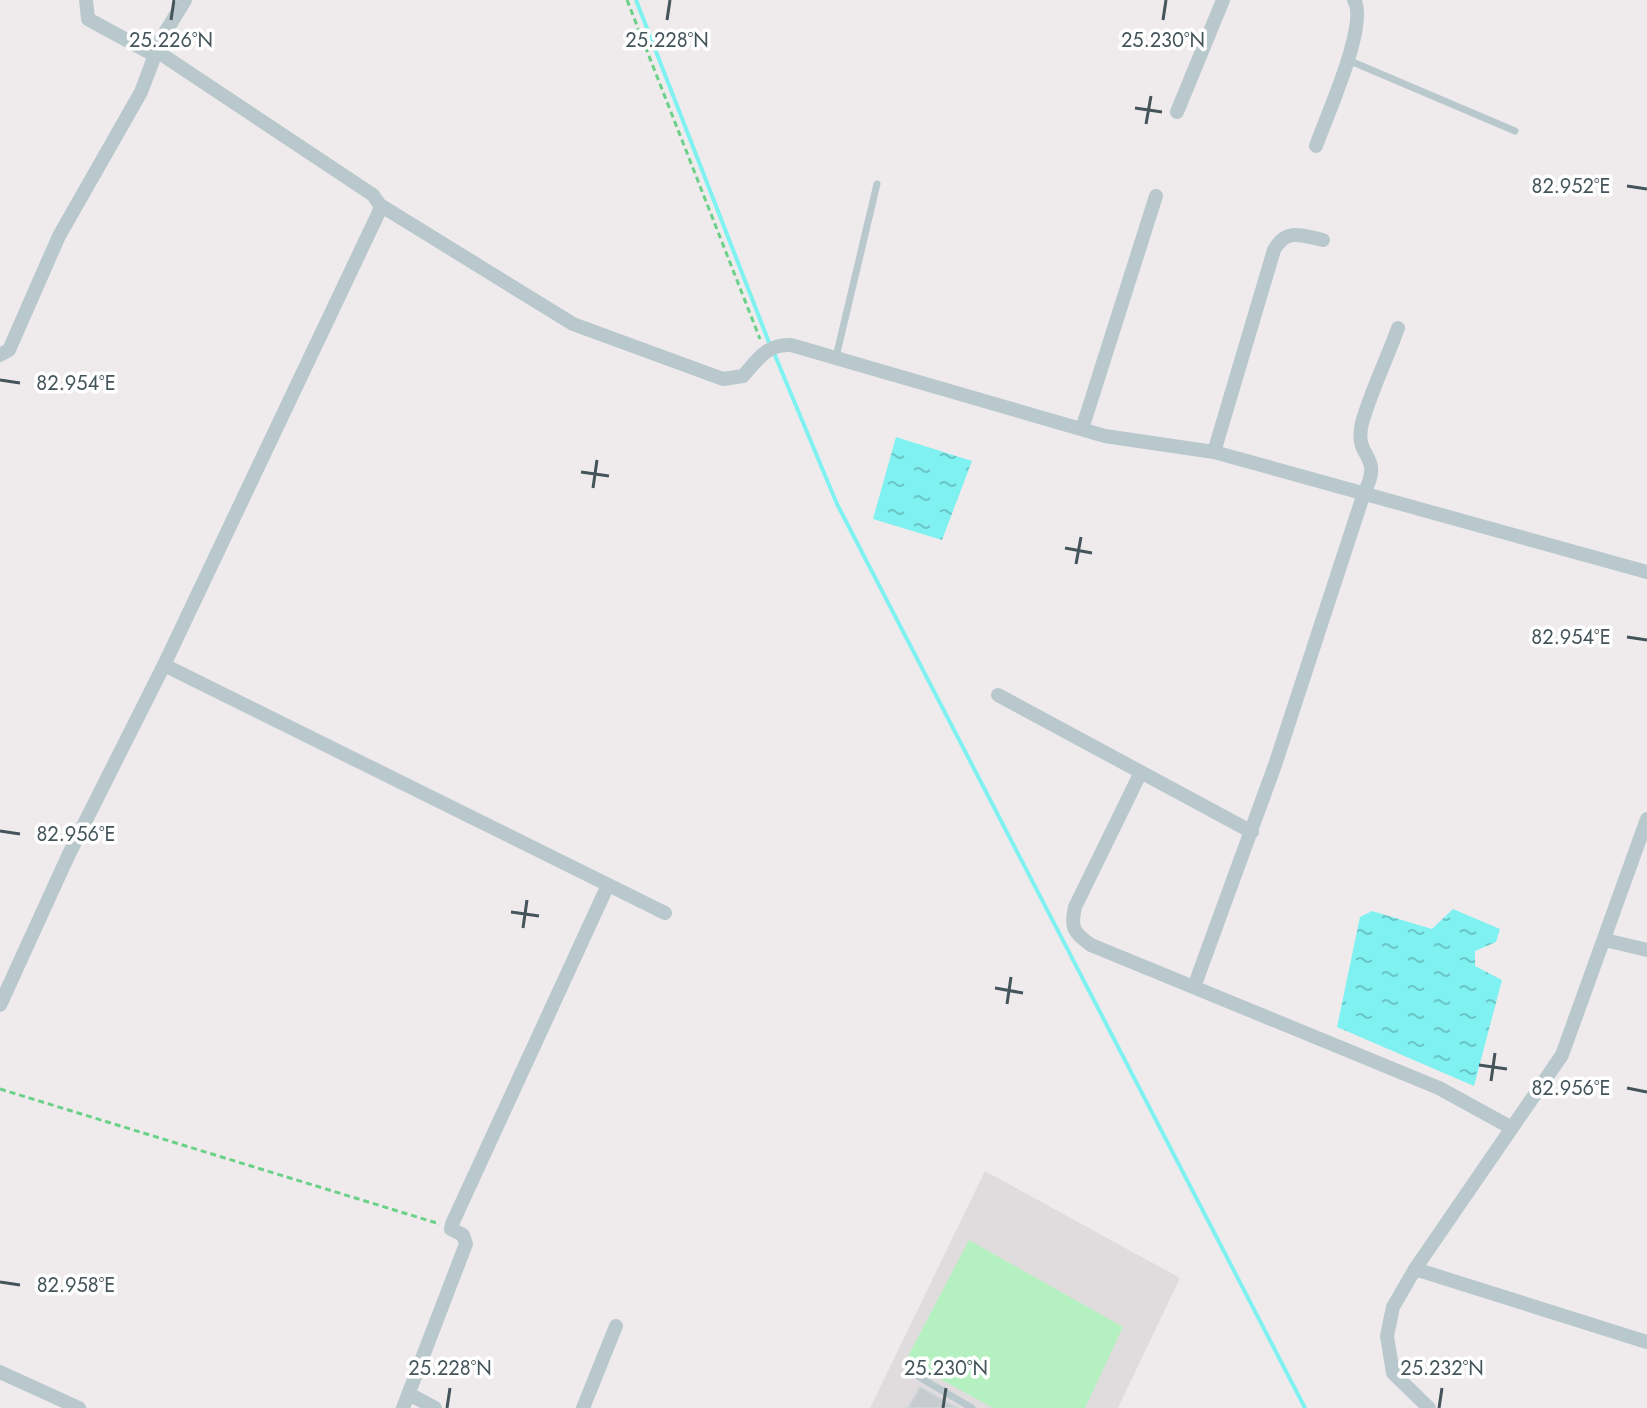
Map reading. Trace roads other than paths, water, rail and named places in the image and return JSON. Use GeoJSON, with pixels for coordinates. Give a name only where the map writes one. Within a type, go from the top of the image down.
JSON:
{"type":"FeatureCollection","features":[{"type":"Feature","properties":{"kind":"street"},"geometry":{"type":"LineString","coordinates":[[86,0],[88,19],[157,52],[373,195],[380,205],[526,297],[591,332],[723,379],[743,376],[770,349],[836,357],[1082,429],[1214,452],[1647,572]]}},
{"type":"Feature","properties":{"kind":"street"},"geometry":{"type":"LineString","coordinates":[[0,355],[9,350],[59,236],[141,92],[157,52],[185,0]]}},
{"type":"Feature","properties":{"kind":"street"},"geometry":{"type":"LineString","coordinates":[[1177,112],[1223,0]]}},
{"type":"Feature","properties":{"kind":"street"},"geometry":{"type":"LineString","coordinates":[[1316,146],[1346,60],[1359,9],[1354,0]]}},
{"type":"Feature","properties":{"kind":"street"},"geometry":{"type":"LineString","coordinates":[[1082,429],[1156,196]]}},
{"type":"Feature","properties":{"kind":"street"},"geometry":{"type":"LineString","coordinates":[[0,1005],[69,854],[164,665],[380,205]]}},
{"type":"Feature","properties":{"kind":"street"},"geometry":{"type":"LineString","coordinates":[[1214,452],[1280,238],[1289,234],[1323,240]]}},
{"type":"Feature","properties":{"kind":"street"},"geometry":{"type":"LineString","coordinates":[[1194,987],[1252,832],[1364,493],[1374,471],[1363,451],[1362,424],[1398,328]]}},
{"type":"Feature","properties":{"kind":"street"},"geometry":{"type":"LineString","coordinates":[[164,665],[665,913]]}},
{"type":"Feature","properties":{"kind":"street"},"geometry":{"type":"LineString","coordinates":[[998,695],[1252,832]]}},
{"type":"Feature","properties":{"kind":"street"},"geometry":{"type":"LineString","coordinates":[[1141,772],[1075,907],[1071,924],[1075,934],[1091,945],[1439,1088],[1510,1127]]}},
{"type":"Feature","properties":{"kind":"street"},"geometry":{"type":"LineString","coordinates":[[1429,1408],[1393,1373],[1388,1349],[1393,1307],[1510,1127],[1562,1055],[1647,819]]}},
{"type":"Feature","properties":{"kind":"street"},"geometry":{"type":"LineString","coordinates":[[435,1408],[406,1401],[466,1244],[463,1235],[451,1229],[567,968],[608,885]]}},
{"type":"Feature","properties":{"kind":"street"},"geometry":{"type":"LineString","coordinates":[[1605,940],[1647,950]]}},
{"type":"Feature","properties":{"kind":"street"},"geometry":{"type":"LineString","coordinates":[[1415,1269],[1647,1342]]}},
{"type":"Feature","properties":{"kind":"street"},"geometry":{"type":"LineString","coordinates":[[583,1408],[616,1326]]}},
{"type":"Feature","properties":{"kind":"street"},"geometry":{"type":"LineString","coordinates":[[0,1372],[79,1408]]}},
{"type":"Feature","properties":{"kind":"lane"},"geometry":{"type":"LineString","coordinates":[[1346,60],[1515,131]]}},
{"type":"Feature","properties":{"kind":"lane"},"geometry":{"type":"LineString","coordinates":[[836,357],[877,184]]}},
{"type":"Feature","properties":{"kind":"lane"},"geometry":{"type":"LineString","coordinates":[[914,1374],[972,1408]]}},
{"type":"Feature","properties":{"kind":"water"},"geometry":{"type":"Polygon","coordinates":[[[896,437],[972,461],[942,540],[873,519],[896,437]]]}},
{"type":"Feature","properties":{"kind":"water"},"geometry":{"type":"Polygon","coordinates":[[[1453,909],[1500,929],[1496,942],[1475,951],[1475,966],[1502,980],[1474,1086],[1337,1027],[1360,917],[1372,911],[1432,929],[1453,909]]]}},
{"type":"Feature","properties":{"kind":"waterway"},"geometry":{"type":"LineString","coordinates":[[636,0],[770,345]]}},
{"type":"Feature","properties":{"kind":"waterway"},"geometry":{"type":"LineString","coordinates":[[774,353],[837,504],[1305,1408]]}}]}
